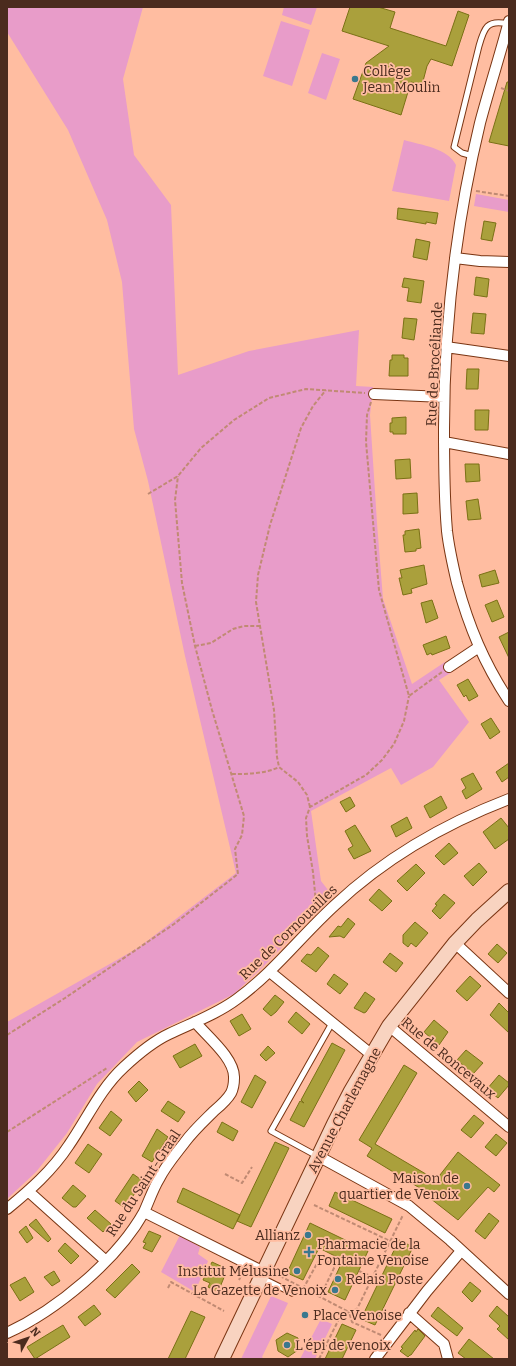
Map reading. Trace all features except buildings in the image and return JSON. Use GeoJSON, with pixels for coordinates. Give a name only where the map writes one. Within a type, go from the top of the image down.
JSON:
{"type":"FeatureCollection","features":[{"type":"Feature","properties":{"kind":"street","name":"Rue de Brocéliande"},"geometry":{"type":"LineString","coordinates":[[509,24],[493,73],[466,189],[455,258],[446,347],[444,397],[445,500],[451,560],[466,614],[478,647],[509,702]]}},
{"type":"Feature","properties":{"kind":"street"},"geometry":{"type":"LineString","coordinates":[[455,258],[480,262],[509,262]]}},
{"type":"Feature","properties":{"kind":"street"},"geometry":{"type":"LineString","coordinates":[[446,347],[509,356]]}},
{"type":"Feature","properties":{"kind":"street"},"geometry":{"type":"LineString","coordinates":[[374,394],[444,397]]}},
{"type":"Feature","properties":{"kind":"street"},"geometry":{"type":"LineString","coordinates":[[444,442],[509,454]]}},
{"type":"Feature","properties":{"kind":"street"},"geometry":{"type":"LineString","coordinates":[[449,666],[478,647]]}},
{"type":"Feature","properties":{"kind":"street","name":"Rue de Cornouailles"},"geometry":{"type":"LineString","coordinates":[[7,1209],[51,1170],[69,1145],[103,1090],[123,1068],[145,1048],[236,1000],[270,972],[325,914],[370,875],[403,852],[441,829],[509,800]]}},
{"type":"Feature","properties":{"kind":"street","name":"Avenue Charlemagne"},"geometry":{"type":"LineString","coordinates":[[222,1359],[318,1156],[351,1091],[389,1026],[456,943],[477,920],[509,891]]}},
{"type":"Feature","properties":{"kind":"street"},"geometry":{"type":"LineString","coordinates":[[456,943],[509,993]]}},
{"type":"Feature","properties":{"kind":"street"},"geometry":{"type":"LineString","coordinates":[[270,972],[372,1055]]}},
{"type":"Feature","properties":{"kind":"street","name":"Rue du Saint-Graal"},"geometry":{"type":"LineString","coordinates":[[7,1333],[52,1307],[106,1261],[126,1238],[144,1212],[159,1179],[171,1160],[192,1133],[224,1102],[231,1093],[234,1079],[233,1069],[227,1058],[195,1022]]}},
{"type":"Feature","properties":{"kind":"street","name":"Rue de Roncevaux"},"geometry":{"type":"LineString","coordinates":[[389,1026],[509,1127]]}},
{"type":"Feature","properties":{"kind":"street"},"geometry":{"type":"LineString","coordinates":[[318,1156],[409,1206],[450,1240],[509,1294]]}},
{"type":"Feature","properties":{"kind":"street"},"geometry":{"type":"LineString","coordinates":[[28,1191],[106,1261]]}},
{"type":"Feature","properties":{"kind":"street"},"geometry":{"type":"LineString","coordinates":[[144,1212],[263,1275]]}},
{"type":"Feature","properties":{"kind":"street"},"geometry":{"type":"LineString","coordinates":[[375,1359],[409,1313],[461,1251]]}},
{"type":"Feature","properties":{"kind":"street"},"geometry":{"type":"LineString","coordinates":[[409,1313],[444,1344],[448,1359]]}},
{"type":"Feature","properties":{"kind":"lane"},"geometry":{"type":"LineString","coordinates":[[473,156],[462,153],[454,147],[483,32],[490,25],[498,22],[509,24]]}},
{"type":"Feature","properties":{"kind":"lane"},"geometry":{"type":"LineString","coordinates":[[318,1156],[271,1131],[332,1023]]}},
{"type":"Feature","properties":{"kind":"lane"},"geometry":{"type":"LineString","coordinates":[[263,1275],[292,1292]]}},
{"type":"Feature","properties":{"kind":"path"},"geometry":{"type":"LineString","coordinates":[[501,88],[509,91]]}},
{"type":"Feature","properties":{"kind":"path"},"geometry":{"type":"LineString","coordinates":[[476,190],[509,196]]}},
{"type":"Feature","properties":{"kind":"path"},"geometry":{"type":"LineString","coordinates":[[148,494],[178,476],[201,448],[234,420],[269,398],[306,389],[374,394],[367,415],[366,442],[379,590],[409,696],[404,722],[394,744],[382,760],[366,775],[310,807]]}},
{"type":"Feature","properties":{"kind":"path"},"geometry":{"type":"LineString","coordinates":[[325,914],[316,903],[307,836],[306,818],[310,807],[307,796],[298,782],[279,766],[277,757],[274,710],[256,602],[258,575],[270,525],[301,428],[313,406],[326,390]]}},
{"type":"Feature","properties":{"kind":"path"},"geometry":{"type":"LineString","coordinates":[[7,1035],[65,998],[174,924],[238,874],[235,849],[242,835],[244,816],[212,710],[195,646],[182,583],[175,500],[178,476]]}},
{"type":"Feature","properties":{"kind":"path"},"geometry":{"type":"LineString","coordinates":[[195,646],[211,643],[238,627],[260,626]]}},
{"type":"Feature","properties":{"kind":"path"},"geometry":{"type":"LineString","coordinates":[[409,696],[449,666]]}},
{"type":"Feature","properties":{"kind":"path"},"geometry":{"type":"LineString","coordinates":[[231,774],[248,774],[271,771],[279,766]]}},
{"type":"Feature","properties":{"kind":"path"},"geometry":{"type":"LineString","coordinates":[[7,1132],[107,1069]]}},
{"type":"Feature","properties":{"kind":"path"},"geometry":{"type":"LineString","coordinates":[[225,1174],[242,1183],[252,1167]]}},
{"type":"Feature","properties":{"kind":"path"},"geometry":{"type":"LineString","coordinates":[[314,1205],[390,1241]]}},
{"type":"Feature","properties":{"kind":"path"},"geometry":{"type":"LineString","coordinates":[[319,1359],[340,1317],[357,1309],[404,1213]]}},
{"type":"Feature","properties":{"kind":"path"},"geometry":{"type":"LineString","coordinates":[[304,1288],[320,1258],[335,1266]]}},
{"type":"Feature","properties":{"kind":"path"},"geometry":{"type":"LineString","coordinates":[[320,1297],[337,1261],[342,1263]]}},
{"type":"Feature","properties":{"kind":"path"},"geometry":{"type":"LineString","coordinates":[[359,1271],[373,1277]]}},
{"type":"Feature","properties":{"kind":"path"},"geometry":{"type":"LineString","coordinates":[[280,1276],[349,1312],[352,1322],[384,1336]]}},
{"type":"Feature","properties":{"kind":"path"},"geometry":{"type":"LineString","coordinates":[[168,1288],[172,1282],[224,1311]]}},
{"type":"Feature","properties":{"kind":"shaded area"},"geometry":{"type":"Polygon","coordinates":[[[7,7],[143,7],[123,79],[134,155],[171,205],[178,375],[249,351],[359,330],[356,386],[373,387],[370,415],[383,599],[412,684],[445,662],[452,672],[439,680],[469,722],[433,767],[401,785],[391,768],[311,811],[321,881],[332,895],[263,967],[234,994],[137,1042],[97,1084],[67,1133],[36,1172],[7,1199],[7,1022],[138,948],[236,873],[185,656],[148,481],[134,429],[122,282],[107,220],[68,130],[7,32],[7,7]]]}},
{"type":"Feature","properties":{"kind":"shaded area"},"geometry":{"type":"Polygon","coordinates":[[[284,7],[317,7],[311,25],[282,15],[284,7]]]}},
{"type":"Feature","properties":{"kind":"shaded area"},"geometry":{"type":"Polygon","coordinates":[[[281,21],[310,30],[292,86],[263,76],[281,21]]]}},
{"type":"Feature","properties":{"kind":"shaded area"},"geometry":{"type":"Polygon","coordinates":[[[322,53],[340,59],[326,100],[308,93],[322,53]]]}},
{"type":"Feature","properties":{"kind":"shaded area"},"geometry":{"type":"Polygon","coordinates":[[[404,140],[441,151],[452,159],[456,165],[449,201],[392,191],[404,140]]]}},
{"type":"Feature","properties":{"kind":"shaded area"},"geometry":{"type":"Polygon","coordinates":[[[476,194],[509,200],[509,212],[474,206],[476,194]]]}},
{"type":"Feature","properties":{"kind":"shaded area"},"geometry":{"type":"Polygon","coordinates":[[[180,1235],[200,1247],[198,1254],[208,1261],[195,1292],[161,1272],[180,1235]]]}},
{"type":"Feature","properties":{"kind":"shaded area"},"geometry":{"type":"Polygon","coordinates":[[[271,1296],[288,1303],[262,1357],[264,1359],[241,1359],[271,1296]]]}},
{"type":"Feature","properties":{"kind":"shaded area"},"geometry":{"type":"Polygon","coordinates":[[[321,1319],[332,1324],[315,1359],[300,1359],[321,1319]]]}},
{"type":"Feature","properties":{"kind":"place","name":"Collège Jean Moulin"},"geometry":{"type":"Point","coordinates":[355,79]}},
{"type":"Feature","properties":{"kind":"place","name":"Maison de quartier de Venoix"},"geometry":{"type":"Point","coordinates":[467,1186]}},
{"type":"Feature","properties":{"kind":"place","name":"Allianz"},"geometry":{"type":"Point","coordinates":[308,1235]}},
{"type":"Feature","properties":{"kind":"place","name":"Pharmacie de la Fontaine Venoise"},"geometry":{"type":"Point","coordinates":[309,1252]}},
{"type":"Feature","properties":{"kind":"place","name":"Institut Mélusine"},"geometry":{"type":"Point","coordinates":[297,1271]}},
{"type":"Feature","properties":{"kind":"place","name":"Relais Poste"},"geometry":{"type":"Point","coordinates":[338,1279]}},
{"type":"Feature","properties":{"kind":"place","name":"La Gazette de Venoix"},"geometry":{"type":"Point","coordinates":[335,1290]}},
{"type":"Feature","properties":{"kind":"place","name":"Place Venoise"},"geometry":{"type":"Point","coordinates":[305,1315]}},
{"type":"Feature","properties":{"kind":"place","name":"L'épi de venoix"},"geometry":{"type":"Point","coordinates":[287,1345]}}]}
